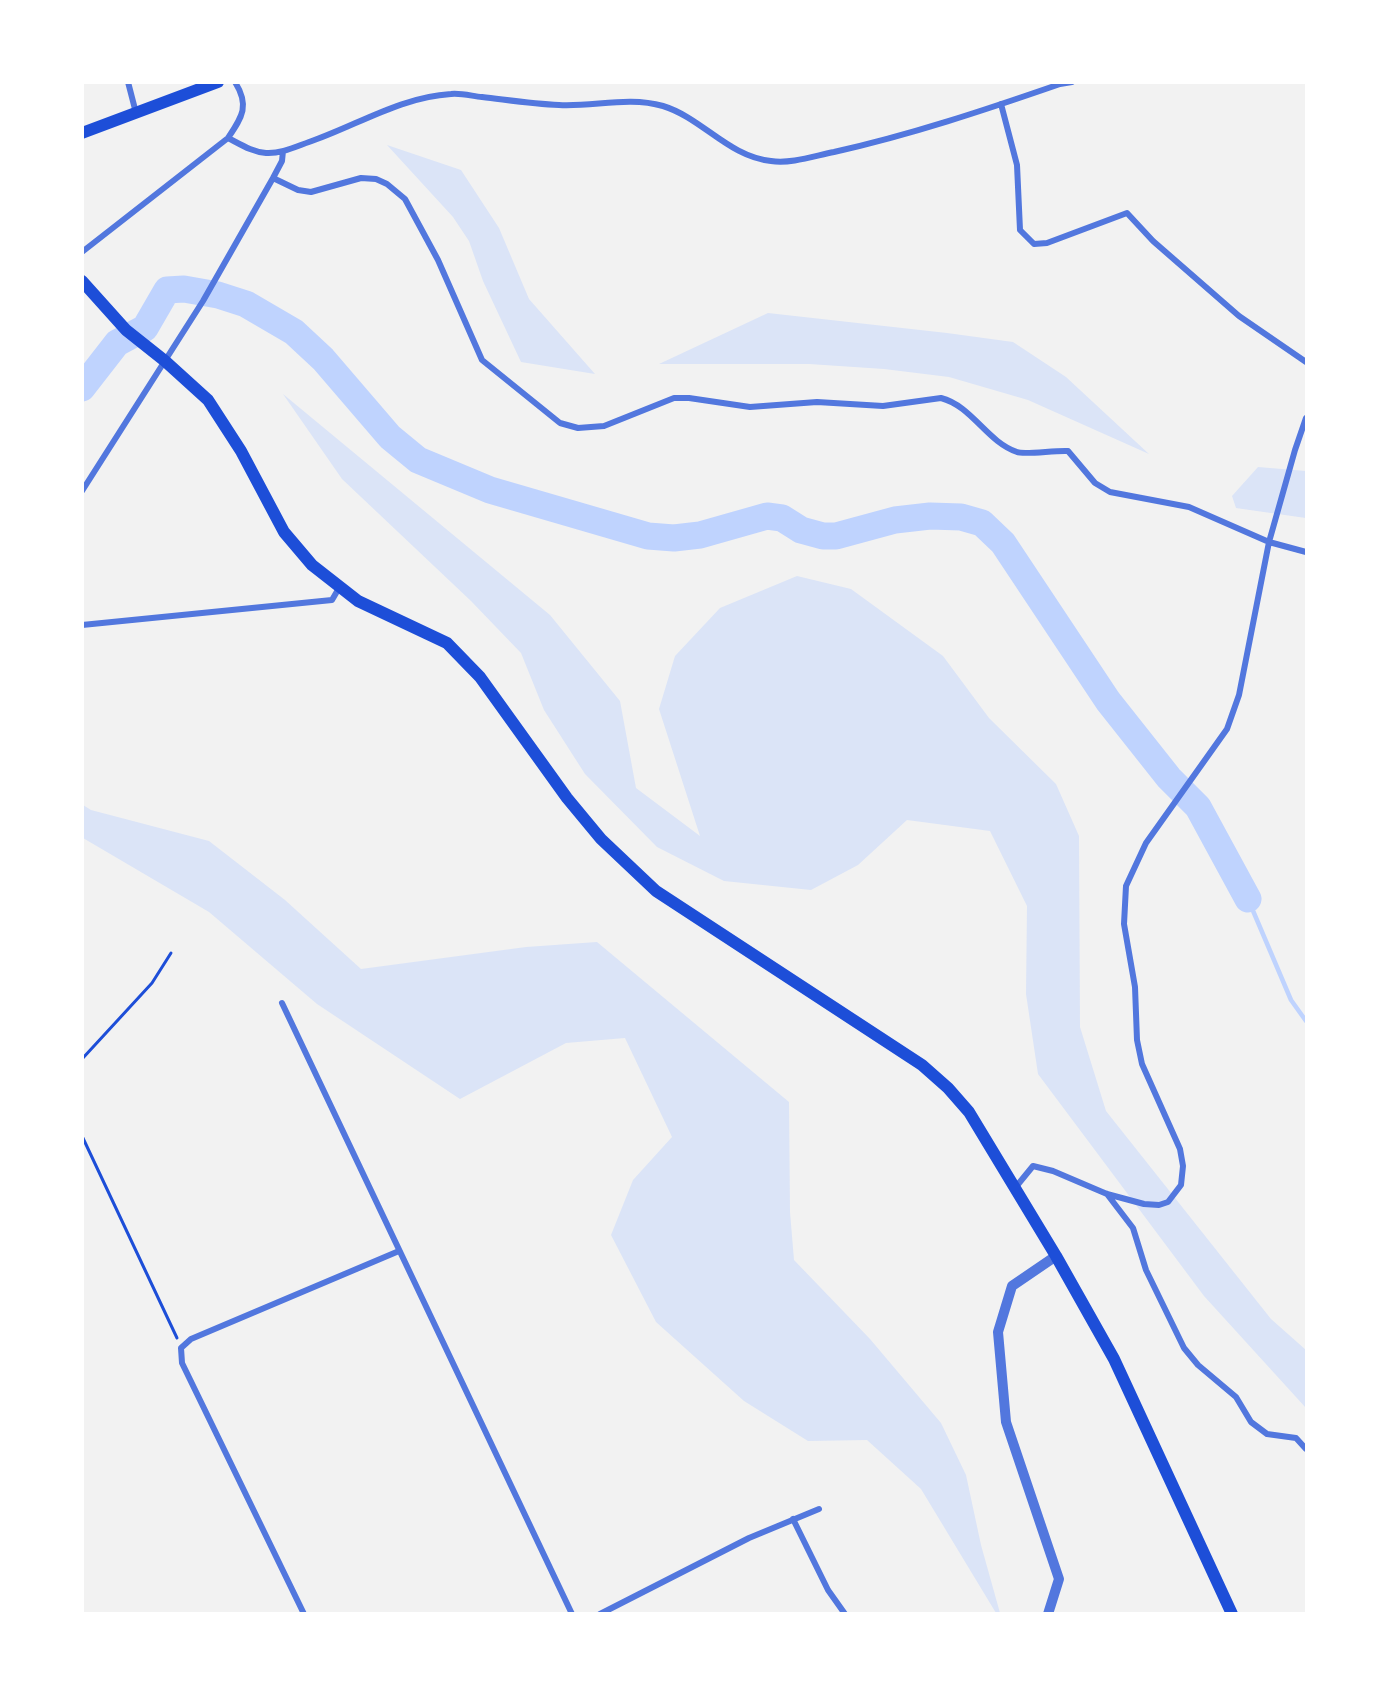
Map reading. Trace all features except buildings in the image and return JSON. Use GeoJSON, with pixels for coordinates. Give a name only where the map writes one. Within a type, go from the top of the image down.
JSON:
{"type":"FeatureCollection","features":[{"type":"Feature","properties":{"kind":"main road"},"geometry":{"type":"LineString","coordinates":[[82,133],[218,82]]}},
{"type":"Feature","properties":{"kind":"main road"},"geometry":{"type":"LineString","coordinates":[[82,281],[126,330],[208,400],[241,452],[284,531],[312,565],[358,601],[447,643],[480,677],[567,798],[601,839],[656,891],[922,1065],[948,1088],[969,1112],[1056,1256],[1114,1359],[1232,1614]]}},
{"type":"Feature","properties":{"kind":"street"},"geometry":{"type":"LineString","coordinates":[[128,82],[137,113]]}},
{"type":"Feature","properties":{"kind":"street"},"geometry":{"type":"LineString","coordinates":[[82,252],[228,138],[242,118],[243,95],[235,82]]}},
{"type":"Feature","properties":{"kind":"street"},"geometry":{"type":"LineString","coordinates":[[228,138],[255,151],[268,153],[283,151],[430,96],[453,94],[560,105],[612,101],[639,102],[664,106],[695,122],[744,154],[771,162],[794,160],[883,141],[1072,82]]}},
{"type":"Feature","properties":{"kind":"street"},"geometry":{"type":"LineString","coordinates":[[1001,104],[1017,165],[1020,230],[1034,244],[1047,243],[1127,213],[1153,241],[1239,316],[1306,362]]}},
{"type":"Feature","properties":{"kind":"street"},"geometry":{"type":"LineString","coordinates":[[82,491],[210,290],[282,161],[283,151]]}},
{"type":"Feature","properties":{"kind":"street"},"geometry":{"type":"LineString","coordinates":[[273,178],[298,190],[311,192],[361,178],[376,179],[387,184],[405,200],[438,260],[482,360],[560,423],[578,428],[603,426],[674,398],[750,407],[817,402],[883,406],[941,398],[948,400],[970,415],[1002,445],[1018,453],[1068,451],[1095,483],[1110,492],[1189,507],[1269,542],[1306,552]]}},
{"type":"Feature","properties":{"kind":"street"},"geometry":{"type":"LineString","coordinates":[[1015,1188],[1033,1166],[1053,1171],[1107,1194],[1144,1204],[1159,1205],[1168,1202],[1181,1185],[1183,1177],[1180,1149],[1142,1064],[1137,1040],[1136,987],[1124,924],[1126,886],[1146,843],[1227,729],[1239,695],[1269,542],[1306,418]]}},
{"type":"Feature","properties":{"kind":"street"},"geometry":{"type":"LineString","coordinates":[[82,625],[332,600],[339,588]]}},
{"type":"Feature","properties":{"kind":"street"},"geometry":{"type":"LineString","coordinates":[[282,1003],[572,1614]]}},
{"type":"Feature","properties":{"kind":"street"},"geometry":{"type":"LineString","coordinates":[[1107,1194],[1133,1228],[1146,1270],[1184,1348],[1198,1365],[1236,1397],[1251,1422],[1267,1434],[1296,1438],[1306,1449]]}},
{"type":"Feature","properties":{"kind":"street"},"geometry":{"type":"LineString","coordinates":[[304,1614],[182,1363],[182,1348],[191,1339],[399,1251]]}},
{"type":"Feature","properties":{"kind":"street"},"geometry":{"type":"LineString","coordinates":[[1048,1614],[1059,1580],[1006,1422],[998,1332],[1012,1286],[1056,1256]]}},
{"type":"Feature","properties":{"kind":"street"},"geometry":{"type":"LineString","coordinates":[[600,1614],[749,1538],[819,1509]]}},
{"type":"Feature","properties":{"kind":"street"},"geometry":{"type":"LineString","coordinates":[[793,1519],[828,1590],[845,1614]]}},
{"type":"Feature","properties":{"kind":"path"},"geometry":{"type":"LineString","coordinates":[[82,1059],[152,982],[171,953]]}},
{"type":"Feature","properties":{"kind":"path"},"geometry":{"type":"LineString","coordinates":[[82,1136],[182,1348]]}},
{"type":"Feature","properties":{"kind":"shaded area"},"geometry":{"type":"Polygon","coordinates":[[[387,145],[461,170],[499,228],[529,299],[595,374],[521,362],[483,281],[469,241],[453,217],[387,145]]]}},
{"type":"Feature","properties":{"kind":"shaded area"},"geometry":{"type":"Polygon","coordinates":[[[768,313],[1013,342],[1066,377],[1149,454],[1028,400],[949,377],[884,369],[809,364],[659,364],[768,313]]]}},
{"type":"Feature","properties":{"kind":"shaded area"},"geometry":{"type":"Polygon","coordinates":[[[283,394],[550,615],[620,701],[636,788],[700,836],[659,709],[675,656],[720,608],[797,576],[851,589],[943,656],[989,718],[1056,784],[1079,836],[1080,1027],[1106,1111],[1271,1319],[1306,1350],[1306,1408],[1204,1296],[1038,1074],[1026,994],[1027,906],[990,831],[907,820],[858,865],[811,890],[724,881],[657,847],[585,774],[544,710],[521,653],[471,601],[342,479],[283,394]]]}},
{"type":"Feature","properties":{"kind":"shaded area"},"geometry":{"type":"Polygon","coordinates":[[[1258,467],[1306,471],[1306,518],[1236,508],[1232,496],[1258,467]]]}},
{"type":"Feature","properties":{"kind":"shaded area"},"geometry":{"type":"Polygon","coordinates":[[[83,805],[91,810],[209,841],[285,900],[361,969],[526,947],[597,942],[789,1102],[790,1212],[794,1260],[870,1339],[941,1423],[966,1475],[981,1545],[1000,1613],[996,1613],[921,1489],[867,1440],[808,1441],[744,1401],[656,1322],[611,1235],[633,1180],[672,1137],[625,1038],[566,1043],[460,1099],[317,1004],[209,912],[83,838],[83,805]]]}},
{"type":"Feature","properties":{"kind":"waterway"},"geometry":{"type":"LineString","coordinates":[[82,388],[117,343],[145,328],[167,290],[184,289],[218,295],[246,304],[294,332],[323,359],[390,437],[418,460],[490,490],[648,536],[674,538],[700,535],[767,516],[782,518],[801,530],[823,536],[836,536],[895,520],[930,516],[961,517],[982,523],[1003,543],[1108,701],[1169,778],[1198,807],[1248,899]]}},
{"type":"Feature","properties":{"kind":"waterway"},"geometry":{"type":"LineString","coordinates":[[1248,899],[1291,1000],[1306,1021]]}}]}
